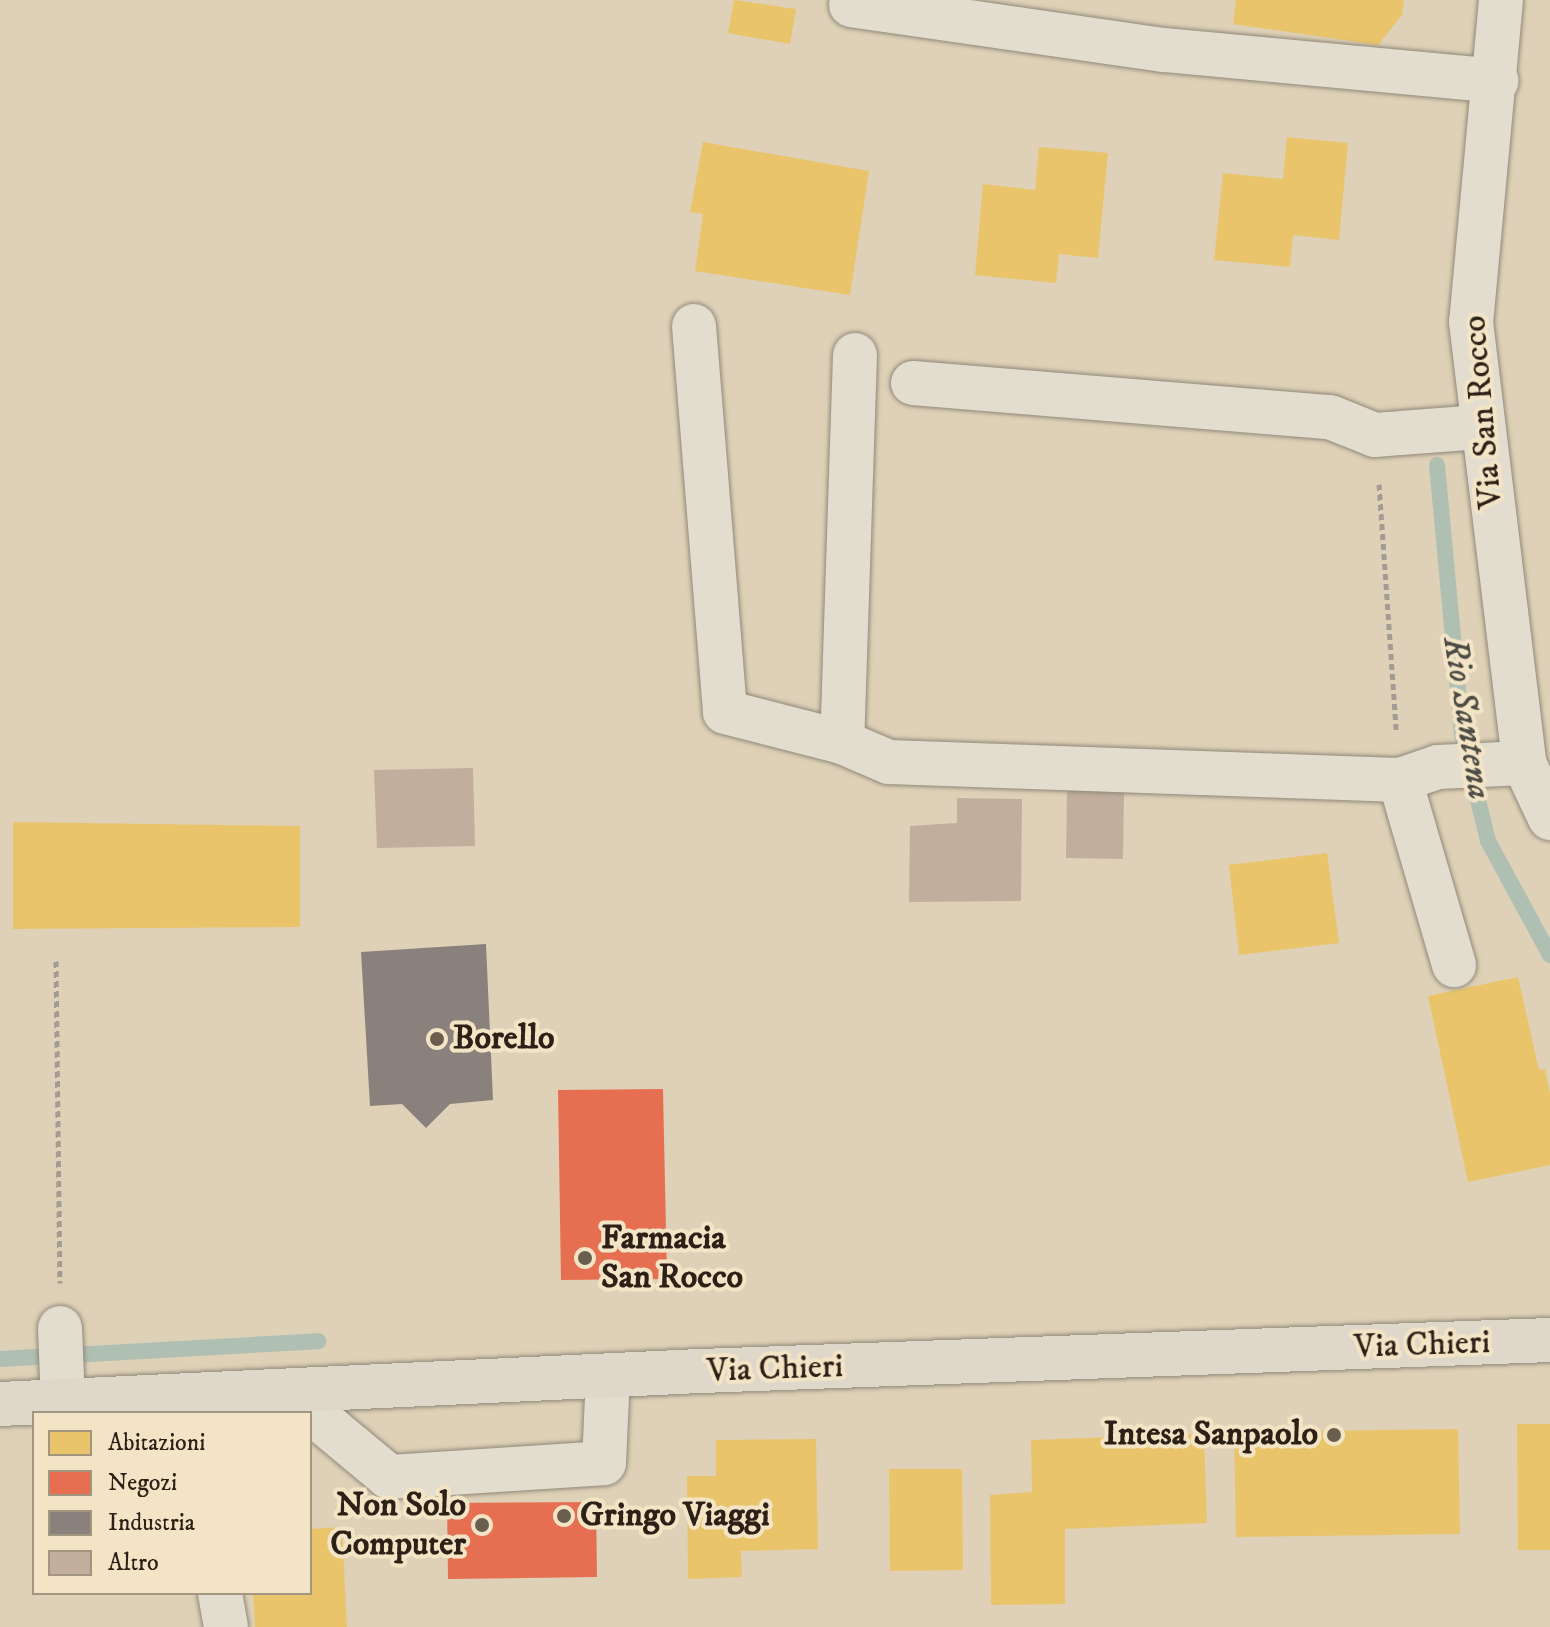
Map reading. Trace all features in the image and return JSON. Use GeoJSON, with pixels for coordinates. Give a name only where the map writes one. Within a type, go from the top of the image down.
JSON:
{"type":"FeatureCollection","features":[{"type":"Feature","properties":{"kind":"main road","name":"Via Chieri"},"geometry":{"type":"LineString","coordinates":[[0,1404],[62,1390],[187,1406],[288,1393],[608,1376],[1550,1340]]}},
{"type":"Feature","properties":{"kind":"street","name":"Via San Rocco"},"geometry":{"type":"LineString","coordinates":[[1501,0],[1497,81],[1471,322],[1508,764],[1550,818]]}},
{"type":"Feature","properties":{"kind":"street"},"geometry":{"type":"LineString","coordinates":[[851,5],[1164,50],[1497,81]]}},
{"type":"Feature","properties":{"kind":"street"},"geometry":{"type":"LineString","coordinates":[[694,326],[725,712],[842,742],[889,762],[1419,773],[1508,764]]}},
{"type":"Feature","properties":{"kind":"street"},"geometry":{"type":"LineString","coordinates":[[842,742],[855,355]]}},
{"type":"Feature","properties":{"kind":"street"},"geometry":{"type":"LineString","coordinates":[[913,383],[1330,417],[1375,435],[1480,427]]}},
{"type":"Feature","properties":{"kind":"street"},"geometry":{"type":"LineString","coordinates":[[1419,773],[1454,965]]}},
{"type":"Feature","properties":{"kind":"street"},"geometry":{"type":"LineString","coordinates":[[60,1328],[62,1390]]}},
{"type":"Feature","properties":{"kind":"street"},"geometry":{"type":"LineString","coordinates":[[312,1413],[389,1477],[604,1463],[608,1376]]}},
{"type":"Feature","properties":{"kind":"street"},"geometry":{"type":"LineString","coordinates":[[288,1393],[310,1411]]}},
{"type":"Feature","properties":{"kind":"street"},"geometry":{"type":"LineString","coordinates":[[220,1595],[226,1627]]}},
{"type":"Feature","properties":{"kind":"path"},"geometry":{"type":"LineString","coordinates":[[1375,435],[1419,773]]}},
{"type":"Feature","properties":{"kind":"path"},"geometry":{"type":"LineString","coordinates":[[56,961],[60,1328]]}},
{"type":"Feature","properties":{"kind":"building: Abitazioni"},"geometry":{"type":"Polygon","coordinates":[[[734,0],[796,9],[790,44],[728,33],[734,0]]]}},
{"type":"Feature","properties":{"kind":"building: Abitazioni"},"geometry":{"type":"Polygon","coordinates":[[[1236,0],[1404,0],[1402,15],[1378,45],[1233,24],[1236,0]]]}},
{"type":"Feature","properties":{"kind":"building: Abitazioni"},"geometry":{"type":"Polygon","coordinates":[[[1287,137],[1348,143],[1339,240],[1293,235],[1290,267],[1214,260],[1223,173],[1283,179],[1287,137]]]}},
{"type":"Feature","properties":{"kind":"building: Abitazioni"},"geometry":{"type":"Polygon","coordinates":[[[703,142],[869,171],[850,295],[695,271],[703,214],[690,212],[703,142]]]}},
{"type":"Feature","properties":{"kind":"building: Abitazioni"},"geometry":{"type":"Polygon","coordinates":[[[1039,147],[1108,153],[1098,258],[1059,254],[1056,283],[975,275],[983,184],[1035,190],[1039,147]]]}},
{"type":"Feature","properties":{"kind":"building: Abitazioni"},"geometry":{"type":"Polygon","coordinates":[[[13,822],[300,826],[300,927],[13,929],[13,822]]]}},
{"type":"Feature","properties":{"kind":"building: Abitazioni"},"geometry":{"type":"Polygon","coordinates":[[[1327,853],[1339,943],[1239,955],[1229,865],[1327,853]]]}},
{"type":"Feature","properties":{"kind":"building: Abitazioni"},"geometry":{"type":"Polygon","coordinates":[[[1518,977],[1539,1070],[1545,1069],[1550,1094],[1550,1165],[1468,1182],[1428,996],[1518,977]]]}},
{"type":"Feature","properties":{"kind":"building: Abitazioni"},"geometry":{"type":"Polygon","coordinates":[[[1517,1424],[1550,1424],[1550,1550],[1518,1550],[1517,1424]]]}},
{"type":"Feature","properties":{"kind":"building: Abitazioni"},"geometry":{"type":"Polygon","coordinates":[[[1458,1429],[1460,1534],[1236,1537],[1234,1432],[1458,1429]]]}},
{"type":"Feature","properties":{"kind":"building: Abitazioni"},"geometry":{"type":"Polygon","coordinates":[[[1204,1434],[1207,1523],[1065,1529],[1065,1604],[991,1605],[990,1495],[1032,1492],[1031,1440],[1204,1434]]]}},
{"type":"Feature","properties":{"kind":"building: Abitazioni"},"geometry":{"type":"Polygon","coordinates":[[[816,1439],[818,1549],[741,1551],[742,1577],[688,1579],[687,1476],[716,1476],[716,1440],[816,1439]]]}},
{"type":"Feature","properties":{"kind":"building: Abitazioni"},"geometry":{"type":"Polygon","coordinates":[[[889,1469],[962,1469],[963,1570],[890,1571],[889,1469]]]}},
{"type":"Feature","properties":{"kind":"building: Abitazioni"},"geometry":{"type":"Polygon","coordinates":[[[342,1527],[347,1627],[255,1627],[253,1595],[312,1595],[312,1529],[342,1527]]]}},
{"type":"Feature","properties":{"kind":"building: Negozi"},"geometry":{"type":"Polygon","coordinates":[[[663,1089],[667,1279],[561,1280],[558,1090],[663,1089]]]}},
{"type":"Feature","properties":{"kind":"building: Negozi"},"geometry":{"type":"Polygon","coordinates":[[[596,1502],[597,1577],[448,1579],[447,1503],[596,1502]]]}},
{"type":"Feature","properties":{"kind":"building: Industria"},"geometry":{"type":"Polygon","coordinates":[[[486,944],[493,1100],[450,1104],[426,1128],[402,1104],[370,1106],[361,952],[486,944]]]}},
{"type":"Feature","properties":{"kind":"building: Altro"},"geometry":{"type":"Polygon","coordinates":[[[473,768],[475,846],[377,848],[374,770],[473,768]]]}},
{"type":"Feature","properties":{"kind":"building: Altro"},"geometry":{"type":"Polygon","coordinates":[[[1067,788],[1124,789],[1123,859],[1066,858],[1067,788]]]}},
{"type":"Feature","properties":{"kind":"building: Altro"},"geometry":{"type":"Polygon","coordinates":[[[957,798],[1022,799],[1021,901],[909,902],[910,826],[957,823],[957,798]]]}},
{"type":"Feature","properties":{"kind":"waterway","name":"Rio Santena"},"geometry":{"type":"LineString","coordinates":[[1437,465],[1462,735],[1488,841],[1550,955]]}},
{"type":"Feature","properties":{"kind":"waterway"},"geometry":{"type":"LineString","coordinates":[[0,1359],[318,1341]]}},
{"type":"Feature","properties":{"kind":"place","name":"Borello"},"geometry":{"type":"Point","coordinates":[437,1039]}},
{"type":"Feature","properties":{"kind":"place","name":"Farmacia San Rocco"},"geometry":{"type":"Point","coordinates":[585,1258]}},
{"type":"Feature","properties":{"kind":"place","name":"Intesa Sanpaolo"},"geometry":{"type":"Point","coordinates":[1334,1435]}},
{"type":"Feature","properties":{"kind":"place","name":"Gringo Viaggi"},"geometry":{"type":"Point","coordinates":[564,1516]}},
{"type":"Feature","properties":{"kind":"place","name":"Non Solo Computer"},"geometry":{"type":"Point","coordinates":[482,1525]}}]}
